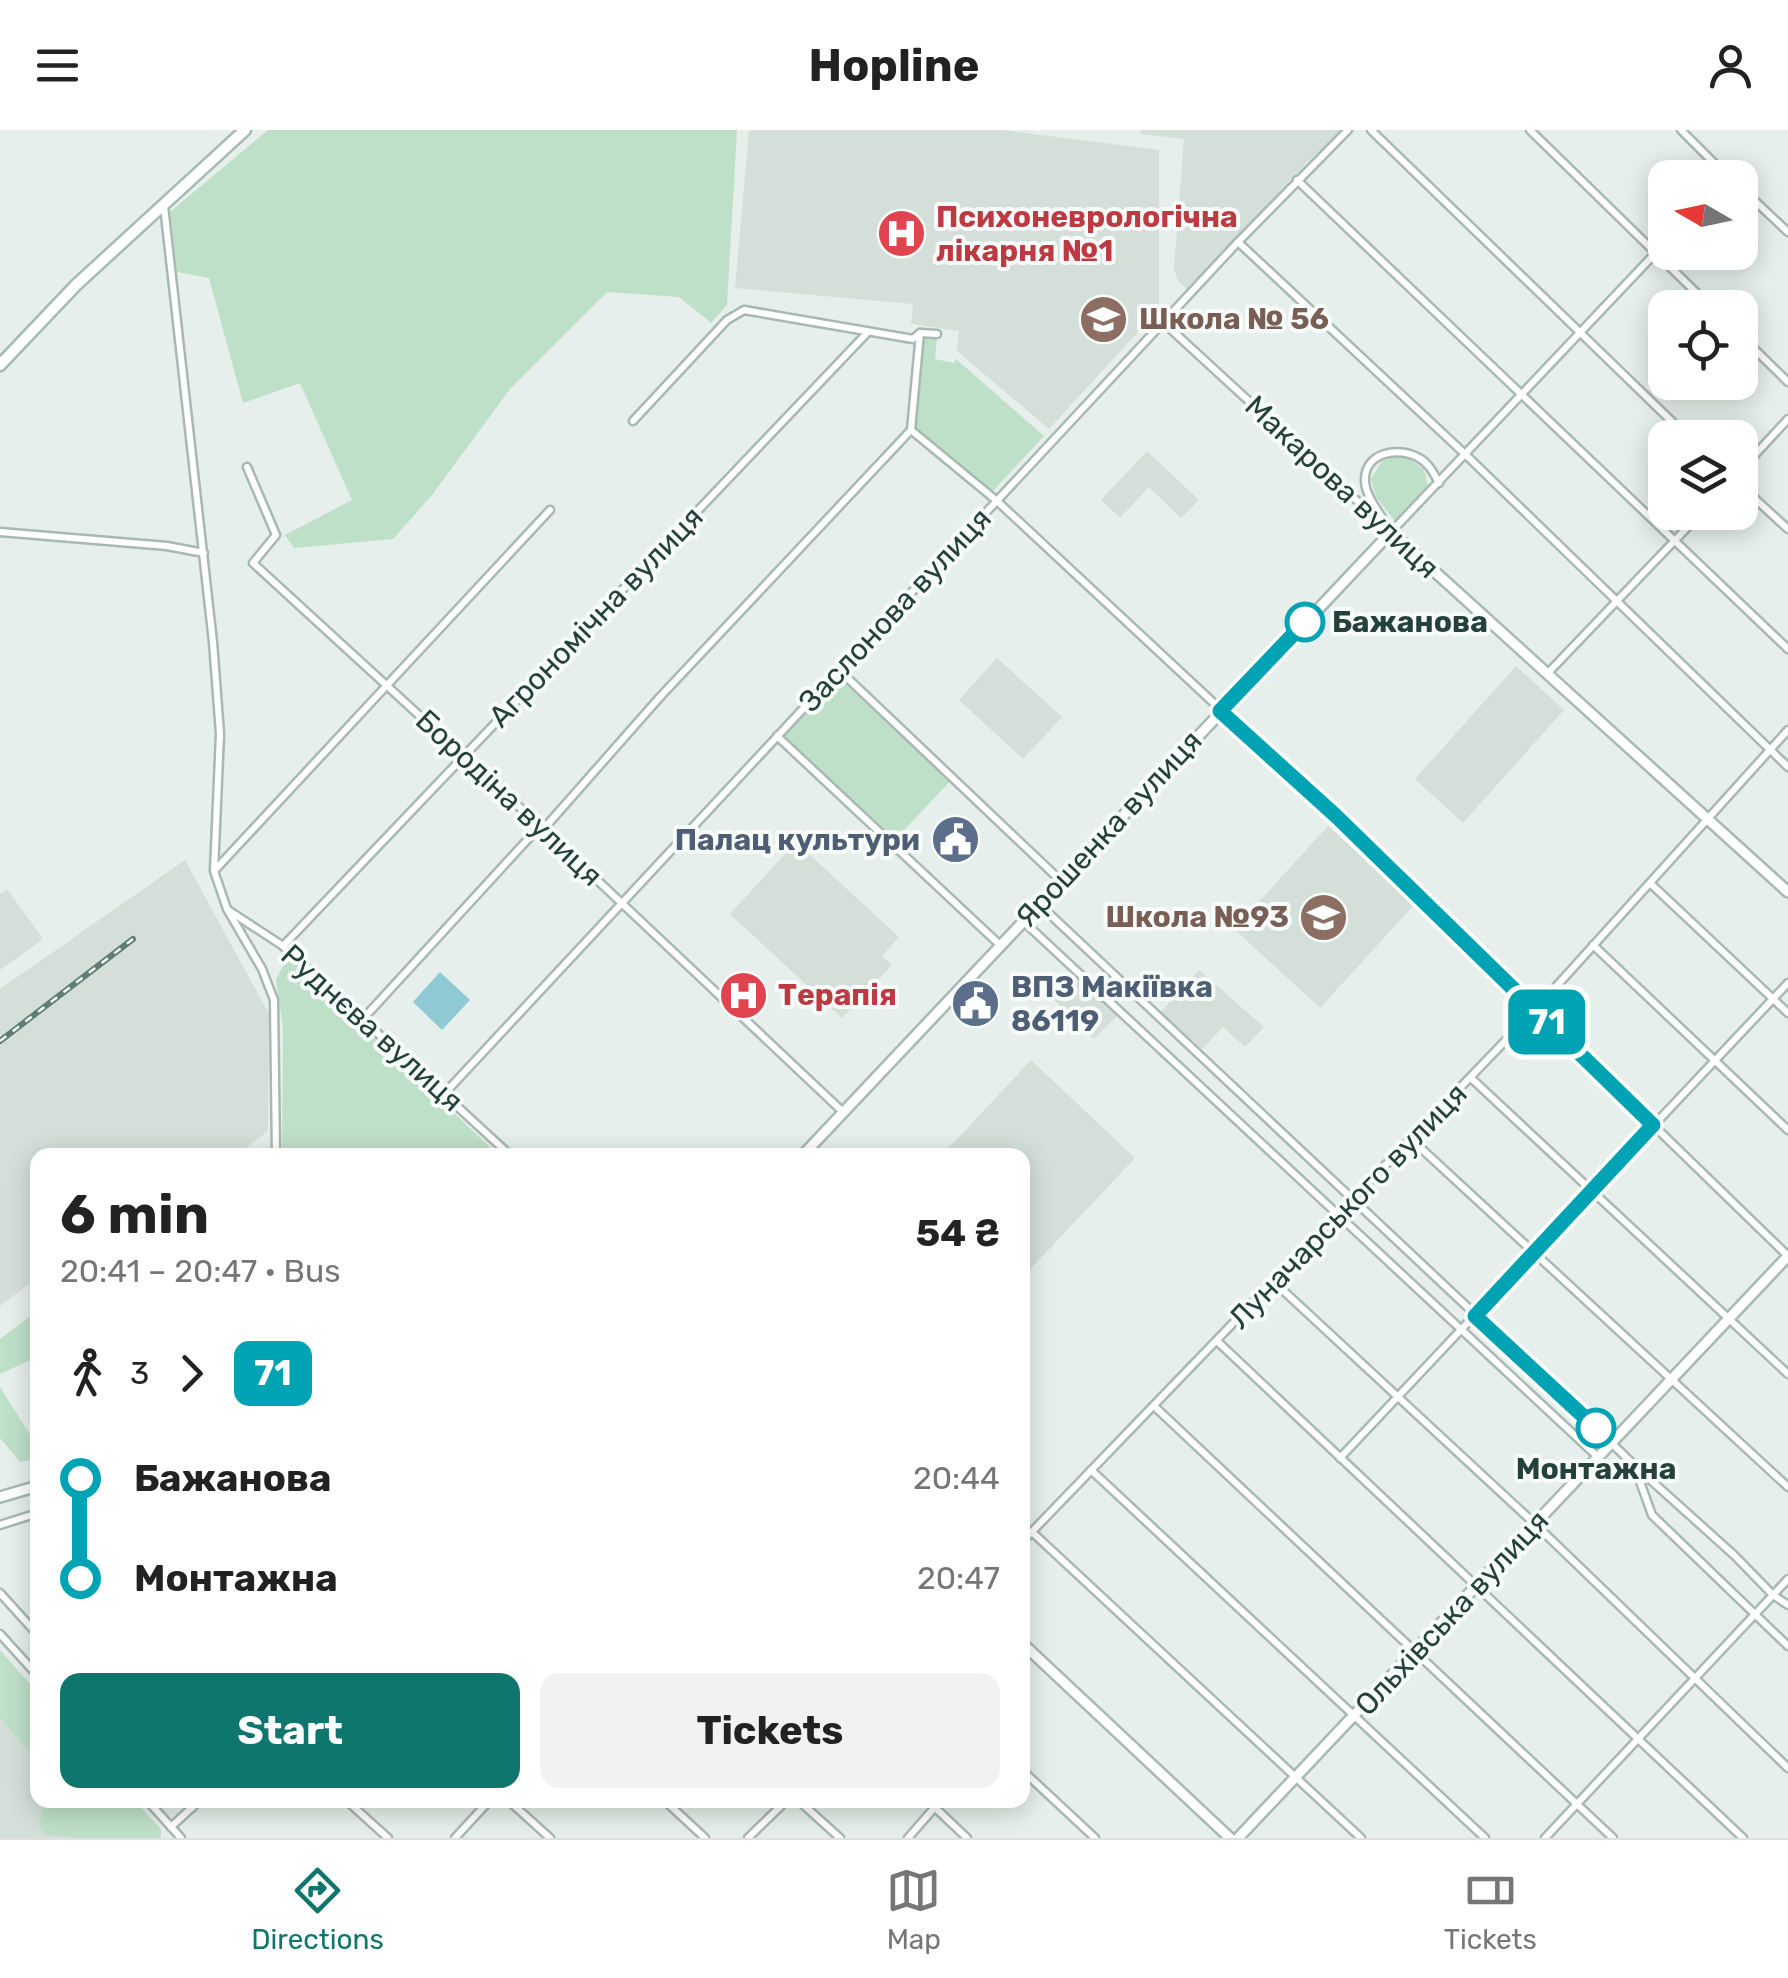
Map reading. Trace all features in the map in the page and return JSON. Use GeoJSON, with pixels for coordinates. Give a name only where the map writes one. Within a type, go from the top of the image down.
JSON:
{"type":"FeatureCollection","features":[{"type":"Feature","properties":{"kind":"main road"},"geometry":{"type":"LineString","coordinates":[[0,365],[76,285],[245,130]]}},
{"type":"Feature","properties":{"kind":"street","name":"Заслонова вулиця"},"geometry":{"type":"LineString","coordinates":[[445,1094],[1296,180],[1348,130]]}},
{"type":"Feature","properties":{"kind":"street"},"geometry":{"type":"LineString","coordinates":[[1371,130],[1671,420]]}},
{"type":"Feature","properties":{"kind":"street"},"geometry":{"type":"LineString","coordinates":[[1530,130],[1648,246]]}},
{"type":"Feature","properties":{"kind":"street"},"geometry":{"type":"LineString","coordinates":[[1681,130],[1711,160]]}},
{"type":"Feature","properties":{"kind":"street"},"geometry":{"type":"LineString","coordinates":[[1296,180],[1788,649]]}},
{"type":"Feature","properties":{"kind":"street"},"geometry":{"type":"LineString","coordinates":[[1758,204],[1788,232]]}},
{"type":"Feature","properties":{"kind":"street"},"geometry":{"type":"LineString","coordinates":[[164,206],[204,553],[220,734],[214,871],[228,910],[262,969],[274,1000],[276,1148]]}},
{"type":"Feature","properties":{"kind":"street"},"geometry":{"type":"LineString","coordinates":[[1238,242],[1466,455],[1788,767]]}},
{"type":"Feature","properties":{"kind":"street","name":"Ярошенка вулиця"},"geometry":{"type":"LineString","coordinates":[[810,1148],[1648,260]]}},
{"type":"Feature","properties":{"kind":"street"},"geometry":{"type":"LineString","coordinates":[[1673,270],[1693,290]]}},
{"type":"Feature","properties":{"kind":"street"},"geometry":{"type":"LineString","coordinates":[[632,422],[727,320],[744,310],[913,339],[920,333],[936,334]]}},
{"type":"Feature","properties":{"kind":"street","name":"Макарова вулиця"},"geometry":{"type":"LineString","coordinates":[[1164,323],[1788,892]]}},
{"type":"Feature","properties":{"kind":"street","name":"Агрономічна вулиця"},"geometry":{"type":"LineString","coordinates":[[283,946],[868,332]]}},
{"type":"Feature","properties":{"kind":"street"},"geometry":{"type":"LineString","coordinates":[[363,1018],[540,826],[548,824],[660,697],[911,430],[920,333]]}},
{"type":"Feature","properties":{"kind":"street"},"geometry":{"type":"LineString","coordinates":[[1758,353],[1788,382]]}},
{"type":"Feature","properties":{"kind":"street"},"geometry":{"type":"LineString","coordinates":[[1758,452],[1788,419]]}},
{"type":"Feature","properties":{"kind":"street"},"geometry":{"type":"LineString","coordinates":[[911,430],[996,501],[1336,816],[1788,1256]]}},
{"type":"Feature","properties":{"kind":"street"},"geometry":{"type":"LineString","coordinates":[[1391,532],[1364,486],[1374,460],[1390,452],[1409,453],[1427,464],[1439,483]]}},
{"type":"Feature","properties":{"kind":"street","name":"Бородіна вулиця"},"geometry":{"type":"LineString","coordinates":[[247,467],[276,534],[253,563],[843,1112]]}},
{"type":"Feature","properties":{"kind":"street"},"geometry":{"type":"LineString","coordinates":[[1758,502],[1788,530]]}},
{"type":"Feature","properties":{"kind":"street"},"geometry":{"type":"LineString","coordinates":[[214,871],[550,510]]}},
{"type":"Feature","properties":{"kind":"street"},"geometry":{"type":"LineString","coordinates":[[1547,675],[1686,530]]}},
{"type":"Feature","properties":{"kind":"street"},"geometry":{"type":"LineString","coordinates":[[0,532],[167,546],[204,553]]}},
{"type":"Feature","properties":{"kind":"street"},"geometry":{"type":"LineString","coordinates":[[839,670],[1061,881]]}},
{"type":"Feature","properties":{"kind":"street","name":"Луначарського вулиця"},"geometry":{"type":"LineString","coordinates":[[1032,1532],[1471,1078],[1788,730]]}},
{"type":"Feature","properties":{"kind":"street"},"geometry":{"type":"LineString","coordinates":[[777,736],[1000,946]]}},
{"type":"Feature","properties":{"kind":"street"},"geometry":{"type":"LineString","coordinates":[[1650,883],[1788,1013]]}},
{"type":"Feature","properties":{"kind":"street"},"geometry":{"type":"LineString","coordinates":[[1039,904],[1611,1444],[1788,1605]]}},
{"type":"Feature","properties":{"kind":"street","name":"Руднєва вулиця"},"geometry":{"type":"LineString","coordinates":[[228,910],[283,946],[503,1148]]}},
{"type":"Feature","properties":{"kind":"street"},"geometry":{"type":"LineString","coordinates":[[1023,921],[1598,1458]]}},
{"type":"Feature","properties":{"kind":"street"},"geometry":{"type":"LineString","coordinates":[[1593,945],[1788,1130]]}},
{"type":"Feature","properties":{"kind":"street"},"geometry":{"type":"LineString","coordinates":[[1340,1458],[1788,983]]}},
{"type":"Feature","properties":{"kind":"street"},"geometry":{"type":"LineString","coordinates":[[1471,1078],[1788,1374]]}},
{"type":"Feature","properties":{"kind":"street"},"geometry":{"type":"LineString","coordinates":[[1412,1140],[1788,1487]]}},
{"type":"Feature","properties":{"kind":"street"},"geometry":{"type":"LineString","coordinates":[[1321,1171],[1328,1164]]}},
{"type":"Feature","properties":{"kind":"street","name":"Ольхівська вулиця"},"geometry":{"type":"LineString","coordinates":[[1238,1838],[1788,1256]]}},
{"type":"Feature","properties":{"kind":"street"},"geometry":{"type":"LineString","coordinates":[[1274,1282],[1535,1524],[1788,1768]]}},
{"type":"Feature","properties":{"kind":"street"},"geometry":{"type":"LineString","coordinates":[[1217,1342],[1743,1838]]}},
{"type":"Feature","properties":{"kind":"street"},"geometry":{"type":"LineString","coordinates":[[1154,1406],[1613,1838]]}},
{"type":"Feature","properties":{"kind":"street"},"geometry":{"type":"LineString","coordinates":[[1634,1465],[1652,1515],[1788,1646]]}},
{"type":"Feature","properties":{"kind":"street"},"geometry":{"type":"LineString","coordinates":[[1091,1470],[1485,1838]]}},
{"type":"Feature","properties":{"kind":"street"},"geometry":{"type":"LineString","coordinates":[[0,1498],[30,1489]]}},
{"type":"Feature","properties":{"kind":"street"},"geometry":{"type":"LineString","coordinates":[[0,1525],[30,1516]]}},
{"type":"Feature","properties":{"kind":"street"},"geometry":{"type":"LineString","coordinates":[[1032,1532],[1361,1838]]}},
{"type":"Feature","properties":{"kind":"street"},"geometry":{"type":"LineString","coordinates":[[1545,1838],[1788,1579]]}},
{"type":"Feature","properties":{"kind":"street"},"geometry":{"type":"LineString","coordinates":[[0,1593],[30,1626]]}},
{"type":"Feature","properties":{"kind":"street"},"geometry":{"type":"LineString","coordinates":[[0,1634],[30,1667]]}},
{"type":"Feature","properties":{"kind":"street"},"geometry":{"type":"LineString","coordinates":[[1030,1650],[1230,1838]]}},
{"type":"Feature","properties":{"kind":"street"},"geometry":{"type":"LineString","coordinates":[[1030,1777],[1095,1838]]}},
{"type":"Feature","properties":{"kind":"street"},"geometry":{"type":"LineString","coordinates":[[155,1808],[181,1838]]}},
{"type":"Feature","properties":{"kind":"street"},"geometry":{"type":"LineString","coordinates":[[171,1826],[192,1808]]}},
{"type":"Feature","properties":{"kind":"street"},"geometry":{"type":"LineString","coordinates":[[355,1808],[388,1838]]}},
{"type":"Feature","properties":{"kind":"street"},"geometry":{"type":"LineString","coordinates":[[455,1838],[483,1808]]}},
{"type":"Feature","properties":{"kind":"street"},"geometry":{"type":"LineString","coordinates":[[517,1808],[550,1838]]}},
{"type":"Feature","properties":{"kind":"street"},"geometry":{"type":"LineString","coordinates":[[673,1808],[705,1838]]}},
{"type":"Feature","properties":{"kind":"street"},"geometry":{"type":"LineString","coordinates":[[748,1838],[779,1808]]}},
{"type":"Feature","properties":{"kind":"street"},"geometry":{"type":"LineString","coordinates":[[807,1808],[840,1838]]}},
{"type":"Feature","properties":{"kind":"street"},"geometry":{"type":"LineString","coordinates":[[908,1838],[934,1808]]}},
{"type":"Feature","properties":{"kind":"street"},"geometry":{"type":"LineString","coordinates":[[936,1808],[967,1838]]}},
{"type":"Feature","properties":{"kind":"shaded area","name":"Психоневрологічна лікарня №1"},"geometry":{"type":"Polygon","coordinates":[[[749,130],[1002,130],[1159,150],[1159,309],[1049,429],[957,351],[959,331],[911,324],[913,304],[735,288],[749,130]]]}},
{"type":"Feature","properties":{"kind":"shaded area"},"geometry":{"type":"Polygon","coordinates":[[[1140,130],[1344,130],[1308,161],[1188,290],[1178,281],[1174,269],[1184,139],[1141,134],[1140,130]]]}},
{"type":"Feature","properties":{"kind":"shaded area"},"geometry":{"type":"Polygon","coordinates":[[[1147,451],[1199,500],[1181,518],[1149,487],[1120,518],[1101,500],[1147,451]]]}},
{"type":"Feature","properties":{"kind":"shaded area"},"geometry":{"type":"Polygon","coordinates":[[[997,658],[1062,717],[1023,759],[959,700],[997,658]]]}},
{"type":"Feature","properties":{"kind":"shaded area"},"geometry":{"type":"Polygon","coordinates":[[[1516,666],[1564,710],[1463,823],[1415,779],[1516,666]]]}},
{"type":"Feature","properties":{"kind":"shaded area","name":"Школа №93"},"geometry":{"type":"Polygon","coordinates":[[[1328,826],[1414,905],[1320,1008],[1234,929],[1328,826]]]}},
{"type":"Feature","properties":{"kind":"shaded area"},"geometry":{"type":"Polygon","coordinates":[[[796,842],[899,937],[882,956],[892,965],[842,1018],[730,914],[796,842]]]}},
{"type":"Feature","properties":{"kind":"shaded area"},"geometry":{"type":"Polygon","coordinates":[[[185,860],[269,1014],[268,1131],[245,1148],[30,1148],[30,1283],[0,1306],[0,989],[185,860]]]}},
{"type":"Feature","properties":{"kind":"shaded area"},"geometry":{"type":"Polygon","coordinates":[[[7,889],[43,939],[0,970],[0,894],[7,889]]]}},
{"type":"Feature","properties":{"kind":"shaded area"},"geometry":{"type":"Polygon","coordinates":[[[1199,970],[1264,1027],[1245,1047],[1223,1027],[1202,1049],[1161,1012],[1199,970]]]}},
{"type":"Feature","properties":{"kind":"shaded area"},"geometry":{"type":"Polygon","coordinates":[[[1073,973],[1117,1016],[1094,1039],[1050,996],[1073,973]]]}},
{"type":"Feature","properties":{"kind":"shaded area"},"geometry":{"type":"Polygon","coordinates":[[[1031,1060],[1135,1158],[1030,1270],[1030,1148],[949,1148],[1031,1060]]]}},
{"type":"Feature","properties":{"kind":"shaded area"},"geometry":{"type":"Polygon","coordinates":[[[0,1698],[30,1732],[30,1808],[67,1808],[65,1838],[0,1838],[0,1698]]]}},
{"type":"Feature","properties":{"kind":"green space"},"geometry":{"type":"Polygon","coordinates":[[[268,130],[737,130],[727,305],[711,323],[679,297],[607,292],[510,389],[432,495],[393,539],[294,548],[285,535],[352,500],[300,383],[243,403],[209,278],[177,272],[170,212],[268,130]]]}},
{"type":"Feature","properties":{"kind":"green space"},"geometry":{"type":"Polygon","coordinates":[[[924,337],[937,338],[935,359],[954,363],[956,359],[1044,436],[992,492],[916,428],[924,337]]]}},
{"type":"Feature","properties":{"kind":"green space"},"geometry":{"type":"Polygon","coordinates":[[[1398,456],[1424,469],[1428,486],[1395,521],[1376,497],[1371,479],[1382,461],[1398,456]]]}},
{"type":"Feature","properties":{"kind":"green space"},"geometry":{"type":"Polygon","coordinates":[[[839,670],[953,778],[892,843],[777,736],[839,670]]]}},
{"type":"Feature","properties":{"kind":"green space"},"geometry":{"type":"Polygon","coordinates":[[[295,961],[491,1148],[282,1148],[283,1027],[276,980],[284,964],[295,961]]]}},
{"type":"Feature","properties":{"kind":"green space"},"geometry":{"type":"Polygon","coordinates":[[[30,1316],[30,1360],[0,1374],[0,1339],[30,1316]]]}},
{"type":"Feature","properties":{"kind":"green space"},"geometry":{"type":"Polygon","coordinates":[[[0,1387],[30,1435],[30,1460],[20,1462],[0,1438],[0,1387]]]}},
{"type":"Feature","properties":{"kind":"green space"},"geometry":{"type":"Polygon","coordinates":[[[0,1650],[30,1684],[30,1752],[0,1718],[0,1650]]]}},
{"type":"Feature","properties":{"kind":"green space"},"geometry":{"type":"Polygon","coordinates":[[[42,1808],[141,1808],[161,1829],[161,1838],[70,1838],[45,1834],[39,1826],[42,1808]]]}},
{"type":"Feature","properties":{"kind":"water"},"geometry":{"type":"Polygon","coordinates":[[[440,972],[470,1000],[442,1030],[413,1002],[440,972]]]}},
{"type":"Feature","properties":{"kind":"railway"},"geometry":{"type":"LineString","coordinates":[[0,1041],[133,939]]}},
{"type":"Feature","properties":{"kind":"bus line","name":"71"},"geometry":{"type":"LineString","coordinates":[[1305,622],[1220,711],[1336,816],[1653,1125],[1475,1316],[1596,1428]]}},
{"type":"Feature","properties":{"kind":"place","name":"Психоневрологічна лікарня №1"},"geometry":{"type":"Point","coordinates":[901,234]}},
{"type":"Feature","properties":{"kind":"place","name":"Школа № 56"},"geometry":{"type":"Point","coordinates":[1104,319]}},
{"type":"Feature","properties":{"kind":"place","name":"Бажанова"},"geometry":{"type":"Point","coordinates":[1305,622]}},
{"type":"Feature","properties":{"kind":"place","name":"Палац культури"},"geometry":{"type":"Point","coordinates":[955,840]}},
{"type":"Feature","properties":{"kind":"place","name":"Школа №93"},"geometry":{"type":"Point","coordinates":[1324,917]}},
{"type":"Feature","properties":{"kind":"place","name":"Терапія"},"geometry":{"type":"Point","coordinates":[743,995]}},
{"type":"Feature","properties":{"kind":"place","name":"ВПЗ Макіївка 86119"},"geometry":{"type":"Point","coordinates":[976,1004]}},
{"type":"Feature","properties":{"kind":"place","name":"Монтажна"},"geometry":{"type":"Point","coordinates":[1596,1428]}}]}
